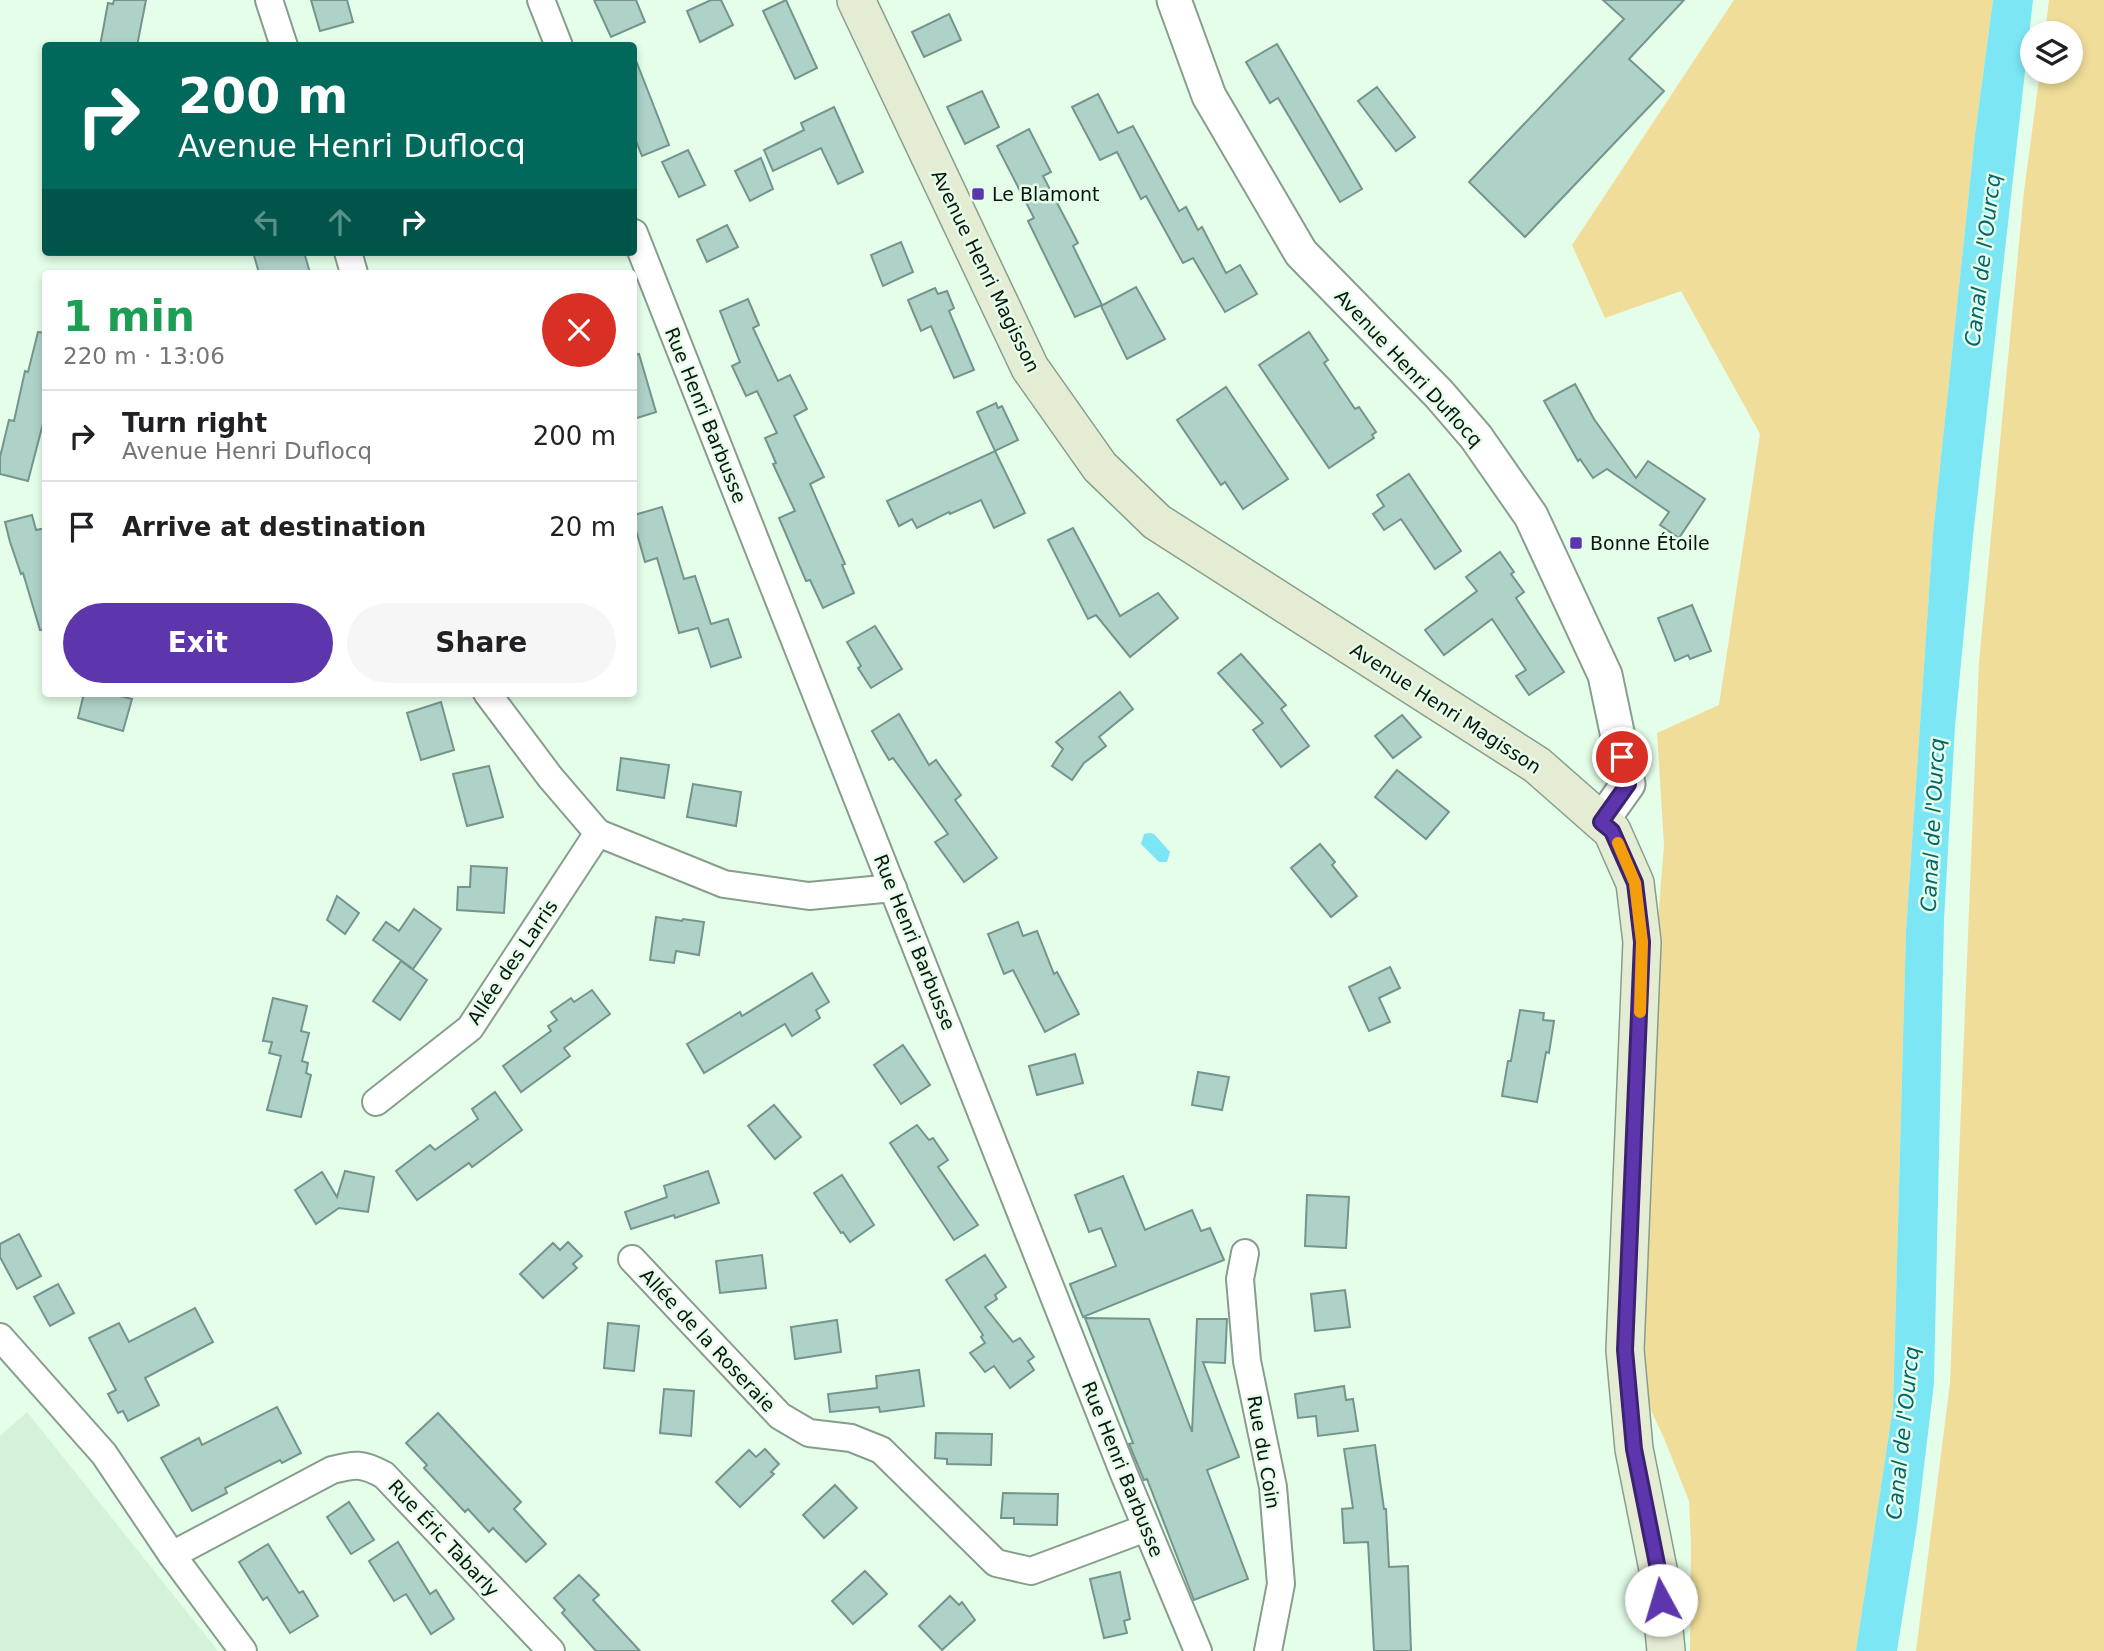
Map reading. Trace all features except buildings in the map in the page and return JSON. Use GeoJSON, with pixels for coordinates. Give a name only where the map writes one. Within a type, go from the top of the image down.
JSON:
{"type":"FeatureCollection","features":[{"type":"Feature","properties":{"kind":"main road","name":"Avenue Henri Magisson"},"geometry":{"type":"LineString","coordinates":[[856,0],[1030,368],[1100,467],[1157,522],[1537,765],[1612,831],[1635,883],[1642,942],[1625,1350],[1634,1449],[1659,1574],[1665,1651]]}},
{"type":"Feature","properties":{"kind":"street"},"geometry":{"type":"LineString","coordinates":[[269,0],[283,42]]}},
{"type":"Feature","properties":{"kind":"street"},"geometry":{"type":"LineString","coordinates":[[541,0],[557,42]]}},
{"type":"Feature","properties":{"kind":"street","name":"Avenue Henri Duflocq"},"geometry":{"type":"LineString","coordinates":[[1174,0],[1209,96],[1301,253],[1439,394],[1476,437],[1531,516],[1605,676],[1628,784],[1601,822]]}},
{"type":"Feature","properties":{"kind":"street","name":"Rue Henri Barbusse"},"geometry":{"type":"LineString","coordinates":[[637,241],[1146,1528],[1198,1651]]}},
{"type":"Feature","properties":{"kind":"street"},"geometry":{"type":"LineString","coordinates":[[490,697],[550,777],[598,833],[724,884],[810,896],[893,888]]}},
{"type":"Feature","properties":{"kind":"street","name":"Allée des Larris"},"geometry":{"type":"LineString","coordinates":[[376,1102],[470,1028],[598,833]]}},
{"type":"Feature","properties":{"kind":"street","name":"Rue du Coin"},"geometry":{"type":"LineString","coordinates":[[1245,1253],[1240,1279],[1247,1362],[1273,1487],[1281,1584],[1268,1651]]}},
{"type":"Feature","properties":{"kind":"street","name":"Allée de la Roseraie"},"geometry":{"type":"LineString","coordinates":[[632,1259],[780,1416],[809,1433],[850,1438],[881,1450],[996,1563],[1031,1572],[1146,1528]]}},
{"type":"Feature","properties":{"kind":"street"},"geometry":{"type":"LineString","coordinates":[[0,1337],[104,1454],[172,1555],[243,1651]]}},
{"type":"Feature","properties":{"kind":"street","name":"Rue Éric Tabarly"},"geometry":{"type":"LineString","coordinates":[[172,1555],[332,1470],[353,1465],[368,1466],[384,1475],[551,1651]]}},
{"type":"Feature","properties":{"kind":"shaded area"},"geometry":{"type":"Polygon","coordinates":[[[1734,0],[1993,0],[1975,135],[1933,533],[1906,931],[1893,1407],[1856,1651],[1690,1651],[1689,1501],[1643,1394],[1638,1297],[1649,1031],[1664,845],[1657,733],[1719,705],[1760,434],[1681,291],[1605,318],[1572,245],[1734,0]]]}},
{"type":"Feature","properties":{"kind":"shaded area"},"geometry":{"type":"Polygon","coordinates":[[[2049,0],[2104,0],[2104,1651],[1916,1651],[1950,1383],[1979,662],[2024,191],[2038,84],[2083,84],[2083,21],[2046,21],[2049,0]]]}},
{"type":"Feature","properties":{"kind":"shaded area"},"geometry":{"type":"Polygon","coordinates":[[[27,1412],[217,1651],[0,1651],[0,1436],[27,1412]]]}},
{"type":"Feature","properties":{"kind":"water","name":"Canal de l'Ourcq"},"geometry":{"type":"Polygon","coordinates":[[[1993,0],[2033,0],[2031,21],[2020,21],[2020,84],[2024,84],[1973,536],[1955,727],[1944,920],[1934,1383],[1917,1525],[1897,1651],[1856,1651],[1893,1407],[1906,931],[1933,533],[1975,135],[1993,0]]]}},
{"type":"Feature","properties":{"kind":"water"},"geometry":{"type":"Polygon","coordinates":[[[1144,834],[1154,834],[1170,852],[1167,862],[1159,862],[1141,844],[1144,834]]]}},
{"type":"Feature","properties":{"kind":"slow traffic"},"geometry":{"type":"LineString","coordinates":[[1618,843],[1635,883],[1642,942],[1640,1012]]}},
{"type":"Feature","properties":{"kind":"place","name":"Le Blamont"},"geometry":{"type":"Point","coordinates":[978,194]}},
{"type":"Feature","properties":{"kind":"place","name":"Bonne Étoile"},"geometry":{"type":"Point","coordinates":[1576,543]}},
{"type":"Feature","properties":{"kind":"route"},"geometry":{"type":"LineString","coordinates":[[1622,757],[1628,784],[1601,822],[1612,831],[1635,883],[1642,942],[1625,1350],[1634,1449],[1659,1574],[1661,1600]]}}]}
